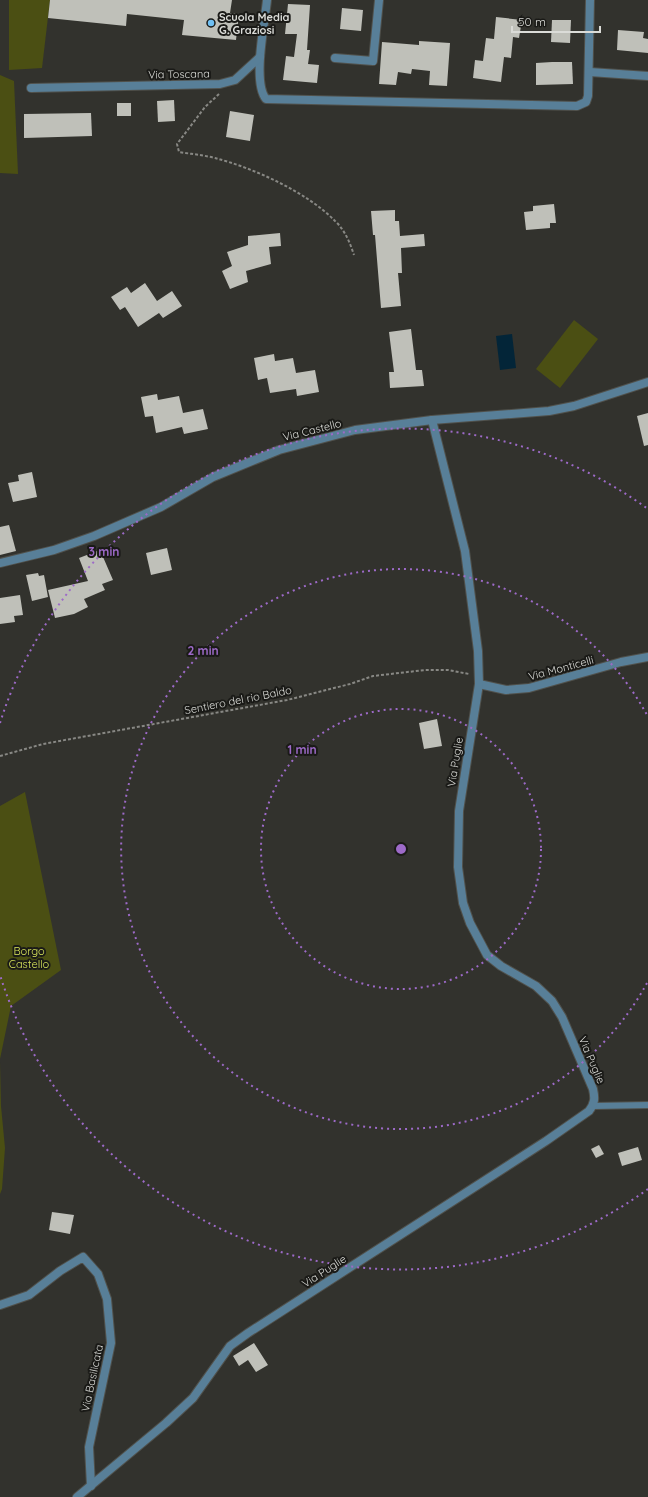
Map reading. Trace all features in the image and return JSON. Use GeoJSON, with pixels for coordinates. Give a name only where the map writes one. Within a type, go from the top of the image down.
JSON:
{"type":"FeatureCollection","features":[{"type":"Feature","properties":{"kind":"street"},"geometry":{"type":"LineString","coordinates":[[268,0],[260,57],[261,93],[266,99],[370,100],[576,106],[586,102],[588,96],[590,72],[590,0]]}},
{"type":"Feature","properties":{"kind":"street"},"geometry":{"type":"LineString","coordinates":[[334,58],[373,61],[379,0]]}},
{"type":"Feature","properties":{"kind":"street","name":"Via Toscana"},"geometry":{"type":"LineString","coordinates":[[31,88],[220,84],[235,80],[260,57]]}},
{"type":"Feature","properties":{"kind":"street"},"geometry":{"type":"LineString","coordinates":[[590,72],[648,76]]}},
{"type":"Feature","properties":{"kind":"street","name":"Via Castello"},"geometry":{"type":"LineString","coordinates":[[0,563],[54,550],[94,536],[161,507],[213,477],[279,450],[355,430],[432,420],[549,411],[574,406],[648,382]]}},
{"type":"Feature","properties":{"kind":"street","name":"Via Puglie"},"geometry":{"type":"LineString","coordinates":[[77,1497],[193,1398],[230,1346],[248,1332],[546,1141],[589,1112],[593,1106],[595,1099],[593,1089],[562,1017],[552,1002],[536,986],[501,966],[487,955],[473,929],[463,903],[458,867],[459,811],[479,684],[473,608],[464,551],[432,420]]}},
{"type":"Feature","properties":{"kind":"street","name":"Via Monticelli"},"geometry":{"type":"LineString","coordinates":[[479,684],[506,690],[529,688],[621,662],[648,657]]}},
{"type":"Feature","properties":{"kind":"street","name":"Via Basilicata"},"geometry":{"type":"LineString","coordinates":[[0,1305],[29,1295],[60,1271],[83,1257],[98,1274],[107,1299],[111,1342],[89,1447],[91,1486]]}},
{"type":"Feature","properties":{"kind":"lane"},"geometry":{"type":"LineString","coordinates":[[593,1106],[648,1105]]}},
{"type":"Feature","properties":{"kind":"path"},"geometry":{"type":"LineString","coordinates":[[220,94],[205,107],[177,144],[179,152],[214,158],[274,180],[302,195],[336,221],[349,240],[354,255]]}},
{"type":"Feature","properties":{"kind":"path","name":"Sentiero del rio Baldo"},"geometry":{"type":"LineString","coordinates":[[0,756],[43,744],[287,700],[373,676],[424,670],[448,670],[478,675]]}},
{"type":"Feature","properties":{"kind":"green space"},"geometry":{"type":"Polygon","coordinates":[[[9,0],[50,0],[42,68],[9,70],[9,0]]]}},
{"type":"Feature","properties":{"kind":"green space"},"geometry":{"type":"Polygon","coordinates":[[[0,75],[14,81],[18,174],[0,173],[0,75]]]}},
{"type":"Feature","properties":{"kind":"green space"},"geometry":{"type":"Polygon","coordinates":[[[574,320],[598,339],[560,388],[536,369],[574,320]]]}},
{"type":"Feature","properties":{"kind":"green space","name":"Borgo Castello"},"geometry":{"type":"Polygon","coordinates":[[[25,792],[61,970],[11,1006],[0,1059],[0,806],[25,792]]]}},
{"type":"Feature","properties":{"kind":"green space"},"geometry":{"type":"Polygon","coordinates":[[[0,1062],[1,1106],[5,1148],[2,1189],[0,1194],[0,1062]]]}},
{"type":"Feature","properties":{"kind":"water"},"geometry":{"type":"Polygon","coordinates":[[[512,334],[516,368],[500,370],[496,336],[512,334]]]}},
{"type":"Feature","properties":{"kind":"building","name":"Scuola Media G. Graziosi"},"geometry":{"type":"Polygon","coordinates":[[[50,0],[232,0],[230,13],[239,14],[236,40],[182,35],[184,20],[127,14],[126,26],[48,18],[50,0]]]}},
{"type":"Feature","properties":{"kind":"building"},"geometry":{"type":"Polygon","coordinates":[[[288,4],[310,5],[307,50],[310,50],[308,64],[319,65],[317,83],[283,80],[286,56],[294,57],[297,34],[285,34],[288,4]]]}},
{"type":"Feature","properties":{"kind":"building"},"geometry":{"type":"Polygon","coordinates":[[[342,8],[363,10],[361,31],[340,29],[342,8]]]}},
{"type":"Feature","properties":{"kind":"building"},"geometry":{"type":"Polygon","coordinates":[[[496,17],[522,20],[519,38],[513,37],[511,58],[504,57],[501,82],[473,78],[475,60],[483,61],[486,38],[494,39],[496,17]]]}},
{"type":"Feature","properties":{"kind":"building"},"geometry":{"type":"Polygon","coordinates":[[[552,20],[571,20],[570,43],[551,42],[552,20]]]}},
{"type":"Feature","properties":{"kind":"building"},"geometry":{"type":"Polygon","coordinates":[[[618,30],[644,32],[643,38],[648,39],[648,53],[617,50],[618,30]]]}},
{"type":"Feature","properties":{"kind":"building"},"geometry":{"type":"Polygon","coordinates":[[[419,41],[450,43],[447,86],[429,85],[430,71],[412,69],[411,74],[398,72],[396,85],[379,84],[382,42],[419,45],[419,41]]]}},
{"type":"Feature","properties":{"kind":"building"},"geometry":{"type":"Polygon","coordinates":[[[572,62],[573,84],[536,85],[536,63],[572,62]]]}},
{"type":"Feature","properties":{"kind":"building"},"geometry":{"type":"Polygon","coordinates":[[[174,100],[175,121],[158,122],[157,101],[174,100]]]}},
{"type":"Feature","properties":{"kind":"building"},"geometry":{"type":"Polygon","coordinates":[[[117,103],[131,103],[131,116],[117,116],[117,103]]]}},
{"type":"Feature","properties":{"kind":"building"},"geometry":{"type":"Polygon","coordinates":[[[230,111],[254,115],[250,141],[226,137],[230,111]]]}},
{"type":"Feature","properties":{"kind":"building"},"geometry":{"type":"Polygon","coordinates":[[[91,113],[92,136],[24,138],[24,114],[91,113]]]}},
{"type":"Feature","properties":{"kind":"building"},"geometry":{"type":"Polygon","coordinates":[[[554,204],[556,223],[550,223],[550,228],[526,230],[524,212],[533,211],[533,206],[554,204]]]}},
{"type":"Feature","properties":{"kind":"building"},"geometry":{"type":"Polygon","coordinates":[[[395,210],[395,221],[399,221],[400,236],[424,234],[425,246],[401,248],[402,273],[398,273],[401,306],[381,308],[375,235],[373,235],[371,211],[395,210]]]}},
{"type":"Feature","properties":{"kind":"building"},"geometry":{"type":"Polygon","coordinates":[[[280,233],[281,246],[269,247],[271,264],[246,271],[248,282],[230,289],[222,271],[232,266],[227,252],[248,245],[248,236],[280,233]]]}},
{"type":"Feature","properties":{"kind":"building"},"geometry":{"type":"Polygon","coordinates":[[[145,283],[157,301],[172,291],[182,306],[163,318],[159,313],[138,327],[125,307],[120,310],[111,297],[127,287],[131,293],[145,283]]]}},
{"type":"Feature","properties":{"kind":"building"},"geometry":{"type":"Polygon","coordinates":[[[411,329],[416,370],[422,370],[424,386],[390,388],[389,372],[394,372],[389,332],[411,329]]]}},
{"type":"Feature","properties":{"kind":"building"},"geometry":{"type":"Polygon","coordinates":[[[274,354],[275,361],[293,358],[296,373],[315,370],[319,392],[297,396],[296,389],[270,393],[267,378],[258,380],[254,358],[274,354]]]}},
{"type":"Feature","properties":{"kind":"building"},"geometry":{"type":"Polygon","coordinates":[[[157,394],[158,400],[179,396],[183,413],[203,409],[208,429],[184,434],[182,427],[156,433],[153,416],[145,417],[141,397],[157,394]]]}},
{"type":"Feature","properties":{"kind":"building"},"geometry":{"type":"Polygon","coordinates":[[[648,413],[648,445],[644,446],[637,416],[648,413]]]}},
{"type":"Feature","properties":{"kind":"building"},"geometry":{"type":"Polygon","coordinates":[[[32,472],[37,497],[13,502],[8,483],[19,481],[18,475],[32,472]]]}},
{"type":"Feature","properties":{"kind":"building"},"geometry":{"type":"Polygon","coordinates":[[[9,525],[16,551],[0,555],[0,527],[9,525]]]}},
{"type":"Feature","properties":{"kind":"building"},"geometry":{"type":"Polygon","coordinates":[[[167,548],[172,570],[151,575],[146,553],[167,548]]]}},
{"type":"Feature","properties":{"kind":"building"},"geometry":{"type":"Polygon","coordinates":[[[100,550],[113,580],[102,584],[105,590],[84,599],[88,607],[74,614],[55,618],[48,590],[88,581],[79,558],[100,550]]]}},
{"type":"Feature","properties":{"kind":"building"},"geometry":{"type":"Polygon","coordinates":[[[38,573],[39,576],[44,575],[48,597],[32,601],[26,575],[38,573]]]}},
{"type":"Feature","properties":{"kind":"building"},"geometry":{"type":"Polygon","coordinates":[[[20,595],[23,615],[14,616],[15,622],[0,624],[0,598],[20,595]]]}},
{"type":"Feature","properties":{"kind":"building"},"geometry":{"type":"Polygon","coordinates":[[[437,719],[442,746],[424,749],[419,723],[437,719]]]}},
{"type":"Feature","properties":{"kind":"building"},"geometry":{"type":"Polygon","coordinates":[[[599,1145],[604,1154],[596,1158],[591,1149],[599,1145]]]}},
{"type":"Feature","properties":{"kind":"building"},"geometry":{"type":"Polygon","coordinates":[[[638,1147],[642,1160],[622,1166],[618,1153],[638,1147]]]}},
{"type":"Feature","properties":{"kind":"building"},"geometry":{"type":"Polygon","coordinates":[[[52,1212],[74,1215],[70,1234],[49,1230],[52,1212]]]}},
{"type":"Feature","properties":{"kind":"building"},"geometry":{"type":"Polygon","coordinates":[[[254,1343],[268,1365],[256,1372],[248,1360],[239,1366],[233,1356],[254,1343]]]}},
{"type":"Feature","properties":{"kind":"place","name":"Scuola Media G. Graziosi"},"geometry":{"type":"Point","coordinates":[211,23]}}]}
